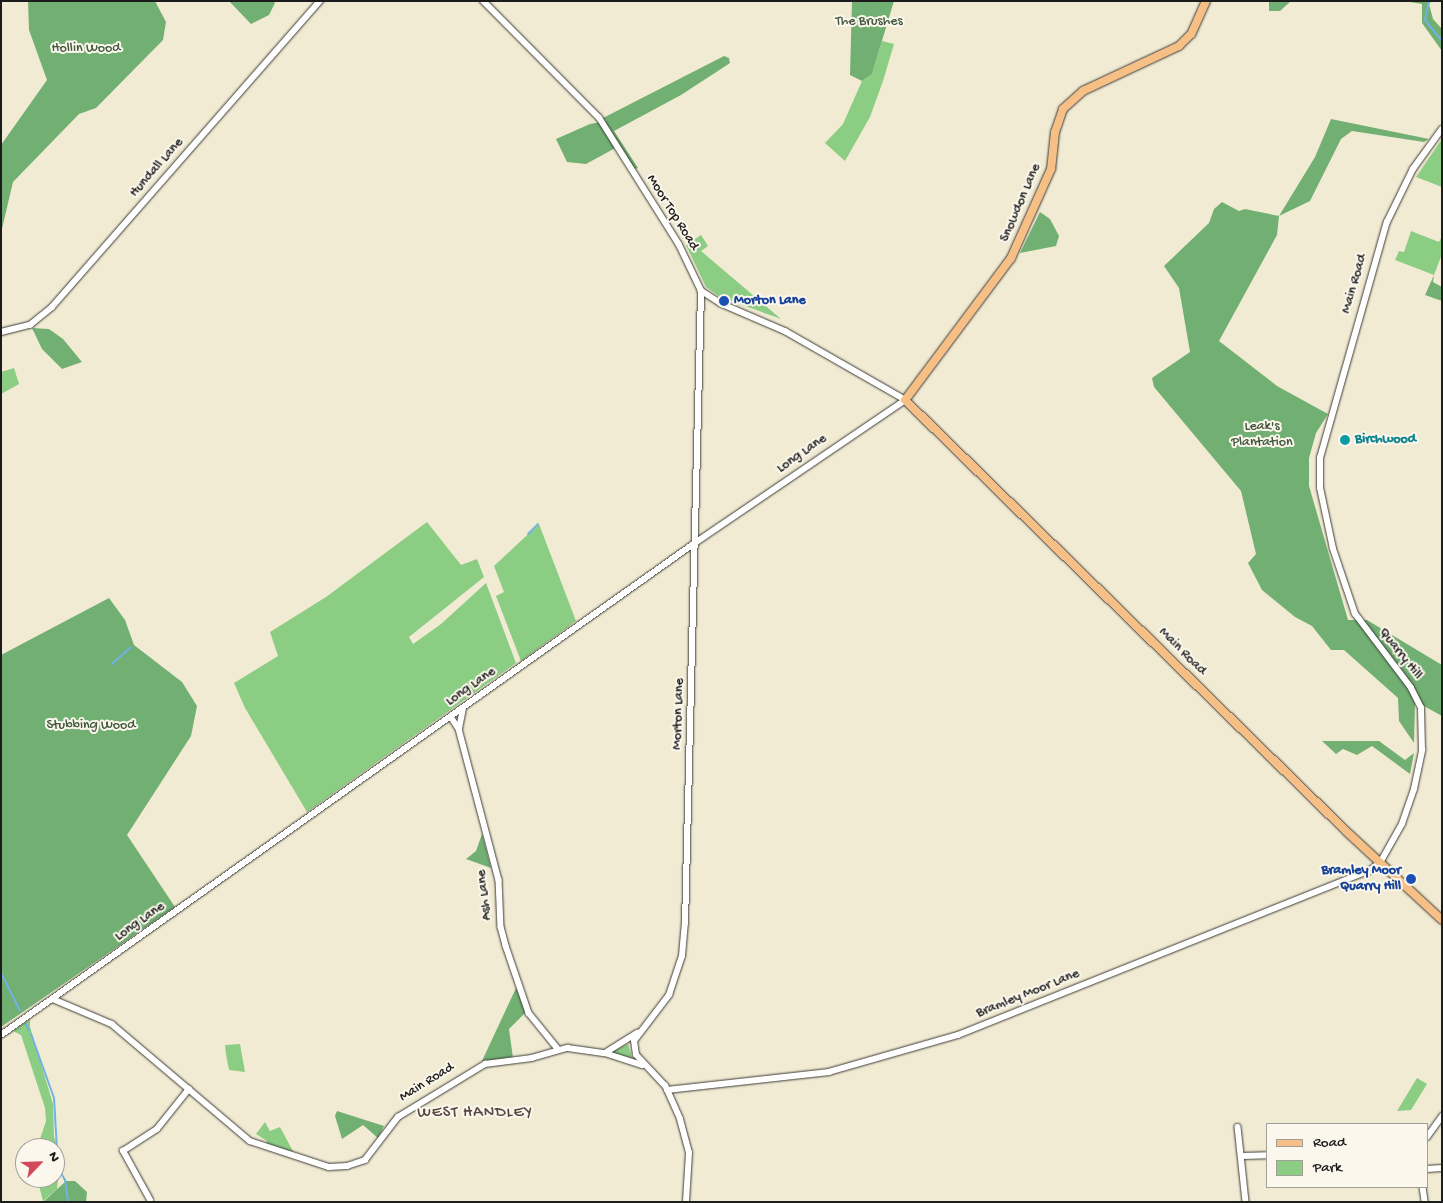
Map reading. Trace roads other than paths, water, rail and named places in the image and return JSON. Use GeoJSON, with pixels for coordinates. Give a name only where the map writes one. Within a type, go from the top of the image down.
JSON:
{"type":"FeatureCollection","features":[{"type":"Feature","properties":{"kind":"main road","name":"Snowdon Lane"},"geometry":{"type":"LineString","coordinates":[[905,400],[1011,258],[1051,169],[1056,132],[1063,109],[1083,91],[1179,46],[1191,34],[1206,1]]}},
{"type":"Feature","properties":{"kind":"main road","name":"Main Road"},"geometry":{"type":"LineString","coordinates":[[905,400],[1380,863],[1442,920]]}},
{"type":"Feature","properties":{"kind":"street","name":"Hundall Lane"},"geometry":{"type":"LineString","coordinates":[[1,332],[30,325],[52,307],[320,1]]}},
{"type":"Feature","properties":{"kind":"street","name":"Moor Top Road"},"geometry":{"type":"LineString","coordinates":[[483,1],[599,118],[679,245],[701,291]]}},
{"type":"Feature","properties":{"kind":"street","name":"Main Road"},"geometry":{"type":"LineString","coordinates":[[1320,458],[1387,222],[1412,169],[1442,129]]}},
{"type":"Feature","properties":{"kind":"street"},"geometry":{"type":"LineString","coordinates":[[701,291],[721,304],[786,332],[905,400]]}},
{"type":"Feature","properties":{"kind":"street","name":"Morton Lane"},"geometry":{"type":"LineString","coordinates":[[605,1054],[637,1033],[670,995],[682,956],[693,671],[692,545],[701,291]]}},
{"type":"Feature","properties":{"kind":"street","name":"Long Lane"},"geometry":{"type":"LineString","coordinates":[[1,1036],[692,545],[905,400]]}},
{"type":"Feature","properties":{"kind":"street","name":"Quarry Hill"},"geometry":{"type":"LineString","coordinates":[[1320,458],[1320,488],[1328,530],[1351,606],[1366,631],[1411,688],[1421,708],[1422,750],[1414,789],[1402,824],[1380,863]]}},
{"type":"Feature","properties":{"kind":"street","name":"Ash Lane"},"geometry":{"type":"LineString","coordinates":[[459,729],[463,708]]}},
{"type":"Feature","properties":{"kind":"street","name":"Ash Lane"},"geometry":{"type":"LineString","coordinates":[[451,717],[459,729],[499,880],[501,921],[506,946],[529,1013],[558,1049]]}},
{"type":"Feature","properties":{"kind":"street","name":"Bramley Moor Lane"},"geometry":{"type":"LineString","coordinates":[[668,1090],[829,1072],[958,1035],[1369,871],[1380,863]]}},
{"type":"Feature","properties":{"kind":"street","name":"Main Road"},"geometry":{"type":"LineString","coordinates":[[53,999],[112,1024],[261,1147],[337,1168],[365,1160],[398,1117],[477,1067],[494,1061],[532,1058],[558,1049],[605,1054],[642,1065],[668,1090],[680,1119],[689,1153],[686,1202]]}},
{"type":"Feature","properties":{"kind":"street"},"geometry":{"type":"LineString","coordinates":[[637,1033],[634,1049],[642,1065]]}},
{"type":"Feature","properties":{"kind":"street"},"geometry":{"type":"LineString","coordinates":[[150,1200],[123,1151],[157,1130],[189,1089]]}},
{"type":"Feature","properties":{"kind":"street"},"geometry":{"type":"LineString","coordinates":[[1428,1136],[1442,1116]]}},
{"type":"Feature","properties":{"kind":"street"},"geometry":{"type":"LineString","coordinates":[[1238,1127],[1243,1156],[1246,1202]]}},
{"type":"Feature","properties":{"kind":"street"},"geometry":{"type":"LineString","coordinates":[[1243,1156],[1266,1155]]}},
{"type":"Feature","properties":{"kind":"street"},"geometry":{"type":"LineString","coordinates":[[1428,1169],[1442,1168]]}},
{"type":"Feature","properties":{"kind":"street"},"geometry":{"type":"LineString","coordinates":[[1423,1188],[1425,1202]]}},
{"type":"Feature","properties":{"kind":"waterway"},"geometry":{"type":"LineString","coordinates":[[1429,1],[1425,20],[1442,41]]}},
{"type":"Feature","properties":{"kind":"waterway"},"geometry":{"type":"LineString","coordinates":[[528,534],[538,524]]}},
{"type":"Feature","properties":{"kind":"waterway"},"geometry":{"type":"LineString","coordinates":[[112,664],[131,647]]}},
{"type":"Feature","properties":{"kind":"waterway"},"geometry":{"type":"LineString","coordinates":[[1,973],[20,1011]]}},
{"type":"Feature","properties":{"kind":"waterway"},"geometry":{"type":"LineString","coordinates":[[26,1024],[29,1030]]}},
{"type":"Feature","properties":{"kind":"waterway"},"geometry":{"type":"LineString","coordinates":[[31,1034],[54,1098],[58,1168],[65,1180],[68,1202]]}},
{"type":"Feature","properties":{"kind":"place","name":"Morton Lane"},"geometry":{"type":"Point","coordinates":[724,301]}},
{"type":"Feature","properties":{"kind":"place","name":"Birchwood"},"geometry":{"type":"Point","coordinates":[1345,440]}},
{"type":"Feature","properties":{"kind":"place","name":"Bramley Moor Quarry Hill"},"geometry":{"type":"Point","coordinates":[1411,879]}},
{"type":"Feature","properties":{"kind":"district","name":"WEST HANDLEY"},"geometry":{"type":"Point","coordinates":[475,1114]}},
{"type":"Feature","properties":{"kind":"park label","name":"The Brushes"},"geometry":{"type":"Point","coordinates":[869,22]}},
{"type":"Feature","properties":{"kind":"park label","name":"Hollin Wood"},"geometry":{"type":"Point","coordinates":[86,49]}},
{"type":"Feature","properties":{"kind":"park label","name":"Leak's Plantation"},"geometry":{"type":"Point","coordinates":[1262,436]}},
{"type":"Feature","properties":{"kind":"park label","name":"Stubbing Wood"},"geometry":{"type":"Point","coordinates":[91,726]}}]}
